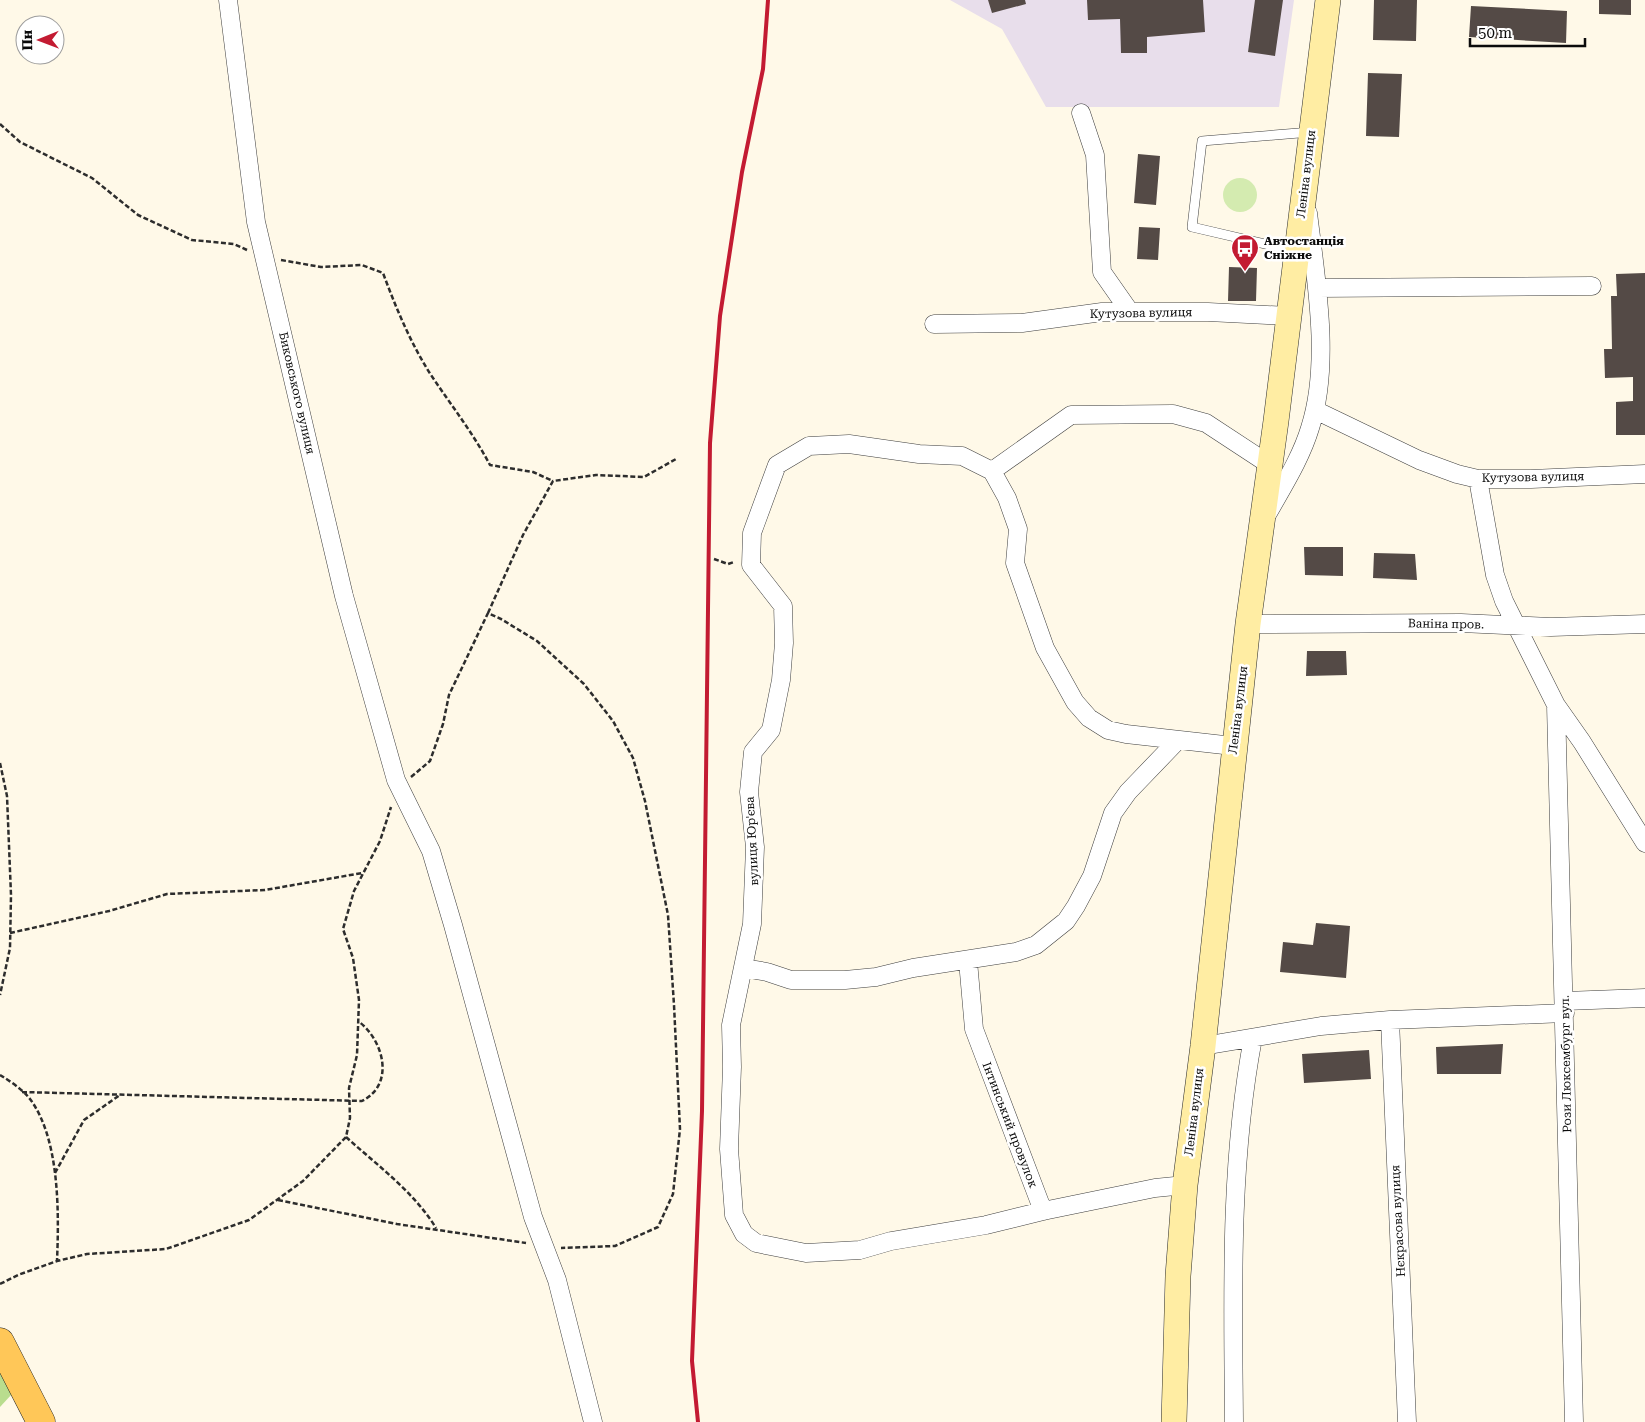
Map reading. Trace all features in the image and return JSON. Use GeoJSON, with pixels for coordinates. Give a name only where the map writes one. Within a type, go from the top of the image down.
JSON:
{"type":"FeatureCollection","features":[{"type":"Feature","properties":{"kind":"main road","name":"Леніна вулиця"},"geometry":{"type":"LineString","coordinates":[[1174,1422],[1178,1276],[1185,1186],[1203,1046],[1233,746],[1328,0]]}},
{"type":"Feature","properties":{"kind":"main road"},"geometry":{"type":"LineString","coordinates":[[0,1342],[41,1422]]}},
{"type":"Feature","properties":{"kind":"street","name":"Биковського вулиця"},"geometry":{"type":"LineString","coordinates":[[228,0],[256,222],[344,596],[396,780],[430,851],[533,1217],[557,1280],[593,1422]]}},
{"type":"Feature","properties":{"kind":"street"},"geometry":{"type":"LineString","coordinates":[[1081,113],[1095,155],[1102,272],[1130,312]]}},
{"type":"Feature","properties":{"kind":"street"},"geometry":{"type":"LineString","coordinates":[[1261,524],[1304,446],[1315,410],[1320,355],[1317,288],[1305,184]]}},
{"type":"Feature","properties":{"kind":"street"},"geometry":{"type":"LineString","coordinates":[[1317,288],[1592,286]]}},
{"type":"Feature","properties":{"kind":"street","name":"Кутузова вулиця"},"geometry":{"type":"LineString","coordinates":[[934,324],[1022,323],[1102,312],[1208,312],[1289,316]]}},
{"type":"Feature","properties":{"kind":"street","name":"Кутузова вулиця"},"geometry":{"type":"LineString","coordinates":[[1315,410],[1419,460],[1457,474],[1478,479],[1531,479],[1645,474]]}},
{"type":"Feature","properties":{"kind":"street"},"geometry":{"type":"LineString","coordinates":[[1233,746],[1177,741],[1108,730],[1088,718],[1076,702],[1045,648],[1015,563],[1018,529],[1007,498],[992,471],[1071,415],[1173,414],[1206,423],[1270,465]]}},
{"type":"Feature","properties":{"kind":"street","name":"вулиця Юр'єва"},"geometry":{"type":"LineString","coordinates":[[992,471],[962,456],[919,454],[849,444],[809,446],[777,465],[752,533],[751,565],[783,606],[784,644],[781,680],[771,730],[753,752],[749,792],[755,875],[752,924],[731,1025],[732,1067],[729,1149],[734,1215],[744,1234],[756,1242],[774,1247],[806,1253],[860,1250],[891,1241],[986,1225],[1043,1211]]}},
{"type":"Feature","properties":{"kind":"street"},"geometry":{"type":"LineString","coordinates":[[1478,479],[1495,575],[1504,601],[1556,706],[1582,742],[1645,844]]}},
{"type":"Feature","properties":{"kind":"street","name":"Ваніна пров."},"geometry":{"type":"LineString","coordinates":[[1248,624],[1461,623],[1516,626],[1645,624]]}},
{"type":"Feature","properties":{"kind":"street","name":"Рози Люксембург вул."},"geometry":{"type":"LineString","coordinates":[[1556,706],[1574,1422]]}},
{"type":"Feature","properties":{"kind":"street"},"geometry":{"type":"LineString","coordinates":[[744,968],[767,972],[791,980],[820,981],[876,977],[913,968],[968,961],[1016,952],[1036,945],[1066,921],[1092,876],[1113,813],[1128,792],[1177,741]]}},
{"type":"Feature","properties":{"kind":"street","name":"Інтинський провулок"},"geometry":{"type":"LineString","coordinates":[[968,961],[974,1029],[1043,1211]]}},
{"type":"Feature","properties":{"kind":"street"},"geometry":{"type":"LineString","coordinates":[[1203,1046],[1321,1026],[1565,1007],[1645,998]]}},
{"type":"Feature","properties":{"kind":"street","name":"Нєкрасова вулиця"},"geometry":{"type":"LineString","coordinates":[[1390,1020],[1407,1422]]}},
{"type":"Feature","properties":{"kind":"street"},"geometry":{"type":"LineString","coordinates":[[1234,1422],[1232,1243],[1242,1096],[1253,1038]]}},
{"type":"Feature","properties":{"kind":"street"},"geometry":{"type":"LineString","coordinates":[[1043,1211],[1155,1188],[1185,1186]]}},
{"type":"Feature","properties":{"kind":"lane"},"geometry":{"type":"LineString","coordinates":[[1296,251],[1192,227],[1202,141],[1311,132]]}},
{"type":"Feature","properties":{"kind":"path"},"geometry":{"type":"LineString","coordinates":[[0,124],[20,142],[92,178],[138,215],[192,240],[234,244],[264,257],[321,267],[362,265],[383,273],[395,307],[431,374],[446,394],[456,414],[474,436],[490,465],[533,472],[553,481],[596,475],[644,477],[676,459]]}},
{"type":"Feature","properties":{"kind":"path"},"geometry":{"type":"LineString","coordinates":[[0,1284],[18,1274],[57,1261],[87,1254],[166,1249],[249,1220],[303,1181],[346,1137],[350,1118],[349,1088],[357,1055],[359,1000],[353,958],[343,929],[354,891],[380,841],[393,801],[396,780],[414,776],[430,761],[443,724],[449,695],[523,535],[553,481]]}},
{"type":"Feature","properties":{"kind":"path"},"geometry":{"type":"LineString","coordinates":[[714,559],[728,564],[751,558]]}},
{"type":"Feature","properties":{"kind":"path"},"geometry":{"type":"LineString","coordinates":[[278,1200],[398,1224],[572,1249],[615,1246],[658,1227],[673,1194],[680,1129],[668,915],[645,801],[633,758],[613,721],[584,684],[537,641],[488,613]]}},
{"type":"Feature","properties":{"kind":"path"},"geometry":{"type":"LineString","coordinates":[[0,763],[7,796],[10,933],[10,948],[0,995]]}},
{"type":"Feature","properties":{"kind":"path"},"geometry":{"type":"LineString","coordinates":[[10,933],[109,911],[166,894],[264,890],[363,873]]}},
{"type":"Feature","properties":{"kind":"path"},"geometry":{"type":"LineString","coordinates":[[22,1092],[362,1101],[372,1096],[383,1075],[383,1063],[375,1038],[367,1027],[358,1021]]}},
{"type":"Feature","properties":{"kind":"path"},"geometry":{"type":"LineString","coordinates":[[0,1075],[30,1099],[44,1126],[54,1174],[58,1217],[57,1261]]}},
{"type":"Feature","properties":{"kind":"path"},"geometry":{"type":"LineString","coordinates":[[54,1174],[84,1120],[122,1094]]}},
{"type":"Feature","properties":{"kind":"path"},"geometry":{"type":"LineString","coordinates":[[346,1137],[400,1186],[427,1215],[436,1229]]}},
{"type":"Feature","properties":{"kind":"shaded area"},"geometry":{"type":"Polygon","coordinates":[[[950,0],[1294,0],[1279,107],[1046,107],[1002,29],[950,0]]]}},
{"type":"Feature","properties":{"kind":"green space"},"geometry":{"type":"Polygon","coordinates":[[[1240,178],[1247,179],[1252,183],[1256,188],[1256,202],[1252,207],[1247,211],[1240,212],[1233,211],[1228,207],[1224,202],[1223,195],[1224,188],[1228,183],[1233,179],[1240,178]]]}},
{"type":"Feature","properties":{"kind":"green space"},"geometry":{"type":"Polygon","coordinates":[[[0,1373],[12,1394],[0,1407],[0,1373]]]}},
{"type":"Feature","properties":{"kind":"building"},"geometry":{"type":"Polygon","coordinates":[[[988,0],[1025,0],[1026,4],[992,13],[988,0]]]}},
{"type":"Feature","properties":{"kind":"building"},"geometry":{"type":"Polygon","coordinates":[[[1087,0],[1203,0],[1205,32],[1147,37],[1147,53],[1121,53],[1120,19],[1088,20],[1087,0]]]}},
{"type":"Feature","properties":{"kind":"building"},"geometry":{"type":"Polygon","coordinates":[[[1255,0],[1283,0],[1275,56],[1248,52],[1255,0]]]}},
{"type":"Feature","properties":{"kind":"building"},"geometry":{"type":"Polygon","coordinates":[[[1374,0],[1417,0],[1416,41],[1373,40],[1374,0]]]}},
{"type":"Feature","properties":{"kind":"building"},"geometry":{"type":"Polygon","coordinates":[[[1599,0],[1631,0],[1631,15],[1599,14],[1599,0]]]}},
{"type":"Feature","properties":{"kind":"building"},"geometry":{"type":"Polygon","coordinates":[[[1471,6],[1567,11],[1566,43],[1469,37],[1471,6]]]}},
{"type":"Feature","properties":{"kind":"building"},"geometry":{"type":"Polygon","coordinates":[[[1368,73],[1402,74],[1399,137],[1366,136],[1368,73]]]}},
{"type":"Feature","properties":{"kind":"building"},"geometry":{"type":"Polygon","coordinates":[[[1138,154],[1160,156],[1156,205],[1134,203],[1138,154]]]}},
{"type":"Feature","properties":{"kind":"building"},"geometry":{"type":"Polygon","coordinates":[[[1139,227],[1160,228],[1158,260],[1137,259],[1139,227]]]}},
{"type":"Feature","properties":{"kind":"building"},"geometry":{"type":"Polygon","coordinates":[[[1229,267],[1257,268],[1256,301],[1228,301],[1229,267]]]}},
{"type":"Feature","properties":{"kind":"building"},"geometry":{"type":"Polygon","coordinates":[[[1645,273],[1645,435],[1616,435],[1616,402],[1633,401],[1633,377],[1605,378],[1604,349],[1612,349],[1611,296],[1617,296],[1616,274],[1645,273]]]}},
{"type":"Feature","properties":{"kind":"building"},"geometry":{"type":"Polygon","coordinates":[[[1304,547],[1343,547],[1343,576],[1305,575],[1304,547]]]}},
{"type":"Feature","properties":{"kind":"building"},"geometry":{"type":"Polygon","coordinates":[[[1374,553],[1415,554],[1417,580],[1373,578],[1374,553]]]}},
{"type":"Feature","properties":{"kind":"building"},"geometry":{"type":"Polygon","coordinates":[[[1307,651],[1346,651],[1347,675],[1306,676],[1307,651]]]}},
{"type":"Feature","properties":{"kind":"building"},"geometry":{"type":"Polygon","coordinates":[[[1316,923],[1350,926],[1346,978],[1280,972],[1283,942],[1313,945],[1316,923]]]}},
{"type":"Feature","properties":{"kind":"building"},"geometry":{"type":"Polygon","coordinates":[[[1503,1044],[1501,1074],[1437,1074],[1436,1047],[1503,1044]]]}},
{"type":"Feature","properties":{"kind":"building"},"geometry":{"type":"Polygon","coordinates":[[[1369,1050],[1371,1079],[1304,1083],[1302,1054],[1369,1050]]]}},
{"type":"Feature","properties":{"kind":"railway"},"geometry":{"type":"LineString","coordinates":[[698,1422],[692,1361],[702,1111],[710,443],[720,316],[742,172],[763,69],[768,0]]}},
{"type":"Feature","properties":{"kind":"place","name":"Автостанція Сніжне"},"geometry":{"type":"Point","coordinates":[1245,272]}}]}
